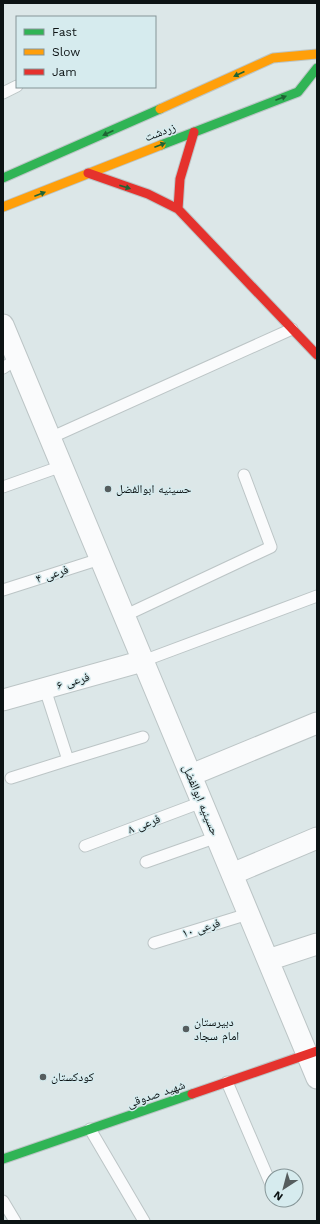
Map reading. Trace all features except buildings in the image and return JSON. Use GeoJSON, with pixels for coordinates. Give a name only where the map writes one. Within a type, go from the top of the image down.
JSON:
{"type":"FeatureCollection","features":[{"type":"Feature","properties":{"kind":"street","name":"زردشت"},"geometry":{"type":"LineString","coordinates":[[3,178],[273,58],[317,54]]}},
{"type":"Feature","properties":{"kind":"street","name":"زردشت"},"geometry":{"type":"LineString","coordinates":[[3,207],[298,92],[317,68]]}},
{"type":"Feature","properties":{"kind":"street"},"geometry":{"type":"LineString","coordinates":[[178,208],[180,179],[194,132]]}},
{"type":"Feature","properties":{"kind":"street"},"geometry":{"type":"LineString","coordinates":[[88,173],[148,194],[178,208],[317,355]]}},
{"type":"Feature","properties":{"kind":"street","name":"حسینیه ابوالفضل"},"geometry":{"type":"LineString","coordinates":[[3,325],[10,364],[50,438],[248,914],[312,1053],[317,1078]]}},
{"type":"Feature","properties":{"kind":"street","name":"فرعی ۶"},"geometry":{"type":"LineString","coordinates":[[3,700],[143,661]]}},
{"type":"Feature","properties":{"kind":"street"},"geometry":{"type":"LineString","coordinates":[[191,775],[317,723]]}},
{"type":"Feature","properties":{"kind":"street"},"geometry":{"type":"LineString","coordinates":[[232,874],[317,838]]}},
{"type":"Feature","properties":{"kind":"street"},"geometry":{"type":"LineString","coordinates":[[268,960],[317,944]]}},
{"type":"Feature","properties":{"kind":"street","name":"شهید صدوقی"},"geometry":{"type":"LineString","coordinates":[[3,1159],[312,1053]]}},
{"type":"Feature","properties":{"kind":"lane"},"geometry":{"type":"LineString","coordinates":[[3,93],[16,86]]}},
{"type":"Feature","properties":{"kind":"lane"},"geometry":{"type":"LineString","coordinates":[[50,438],[292,329]]}},
{"type":"Feature","properties":{"kind":"lane"},"geometry":{"type":"LineString","coordinates":[[3,487],[62,466]]}},
{"type":"Feature","properties":{"kind":"lane"},"geometry":{"type":"LineString","coordinates":[[124,616],[271,547],[244,475]]}},
{"type":"Feature","properties":{"kind":"lane","name":"فرعی ۴"},"geometry":{"type":"LineString","coordinates":[[3,590],[100,559]]}},
{"type":"Feature","properties":{"kind":"lane"},"geometry":{"type":"LineString","coordinates":[[143,661],[317,596]]}},
{"type":"Feature","properties":{"kind":"lane"},"geometry":{"type":"LineString","coordinates":[[45,689],[68,760]]}},
{"type":"Feature","properties":{"kind":"lane"},"geometry":{"type":"LineString","coordinates":[[11,778],[143,737]]}},
{"type":"Feature","properties":{"kind":"lane","name":"فرعی ۸"},"geometry":{"type":"LineString","coordinates":[[85,846],[202,802]]}},
{"type":"Feature","properties":{"kind":"lane"},"geometry":{"type":"LineString","coordinates":[[146,862],[217,837]]}},
{"type":"Feature","properties":{"kind":"lane","name":"فرعی ۱۰"},"geometry":{"type":"LineString","coordinates":[[154,943],[248,914]]}},
{"type":"Feature","properties":{"kind":"lane"},"geometry":{"type":"LineString","coordinates":[[227,1082],[264,1168]]}},
{"type":"Feature","properties":{"kind":"lane"},"geometry":{"type":"LineString","coordinates":[[90,1129],[144,1221]]}},
{"type":"Feature","properties":{"kind":"lane"},"geometry":{"type":"LineString","coordinates":[[3,1201],[14,1221]]}},
{"type":"Feature","properties":{"kind":"traffic: fast"},"geometry":{"type":"LineString","coordinates":[[161,145],[298,92],[317,68]]}},
{"type":"Feature","properties":{"kind":"traffic: fast"},"geometry":{"type":"LineString","coordinates":[[3,178],[160,109]]}},
{"type":"Feature","properties":{"kind":"traffic: fast"},"geometry":{"type":"LineString","coordinates":[[3,1159],[192,1094]]}},
{"type":"Feature","properties":{"kind":"traffic: slow"},"geometry":{"type":"LineString","coordinates":[[160,109],[273,58],[317,54]]}},
{"type":"Feature","properties":{"kind":"traffic: slow"},"geometry":{"type":"LineString","coordinates":[[3,207],[161,145]]}},
{"type":"Feature","properties":{"kind":"traffic: jam"},"geometry":{"type":"LineString","coordinates":[[178,209],[180,179],[194,132]]}},
{"type":"Feature","properties":{"kind":"traffic: jam"},"geometry":{"type":"LineString","coordinates":[[88,173],[148,194],[178,209],[317,355]]}},
{"type":"Feature","properties":{"kind":"traffic: jam"},"geometry":{"type":"LineString","coordinates":[[192,1094],[317,1051]]}},
{"type":"Feature","properties":{"kind":"place","name":"حسینیه ابوالفضل"},"geometry":{"type":"Point","coordinates":[108,489]}},
{"type":"Feature","properties":{"kind":"place","name":"دبیرستان امام سجاد"},"geometry":{"type":"Point","coordinates":[186,1029]}},
{"type":"Feature","properties":{"kind":"place","name":"کودکستان"},"geometry":{"type":"Point","coordinates":[43,1077]}}]}
